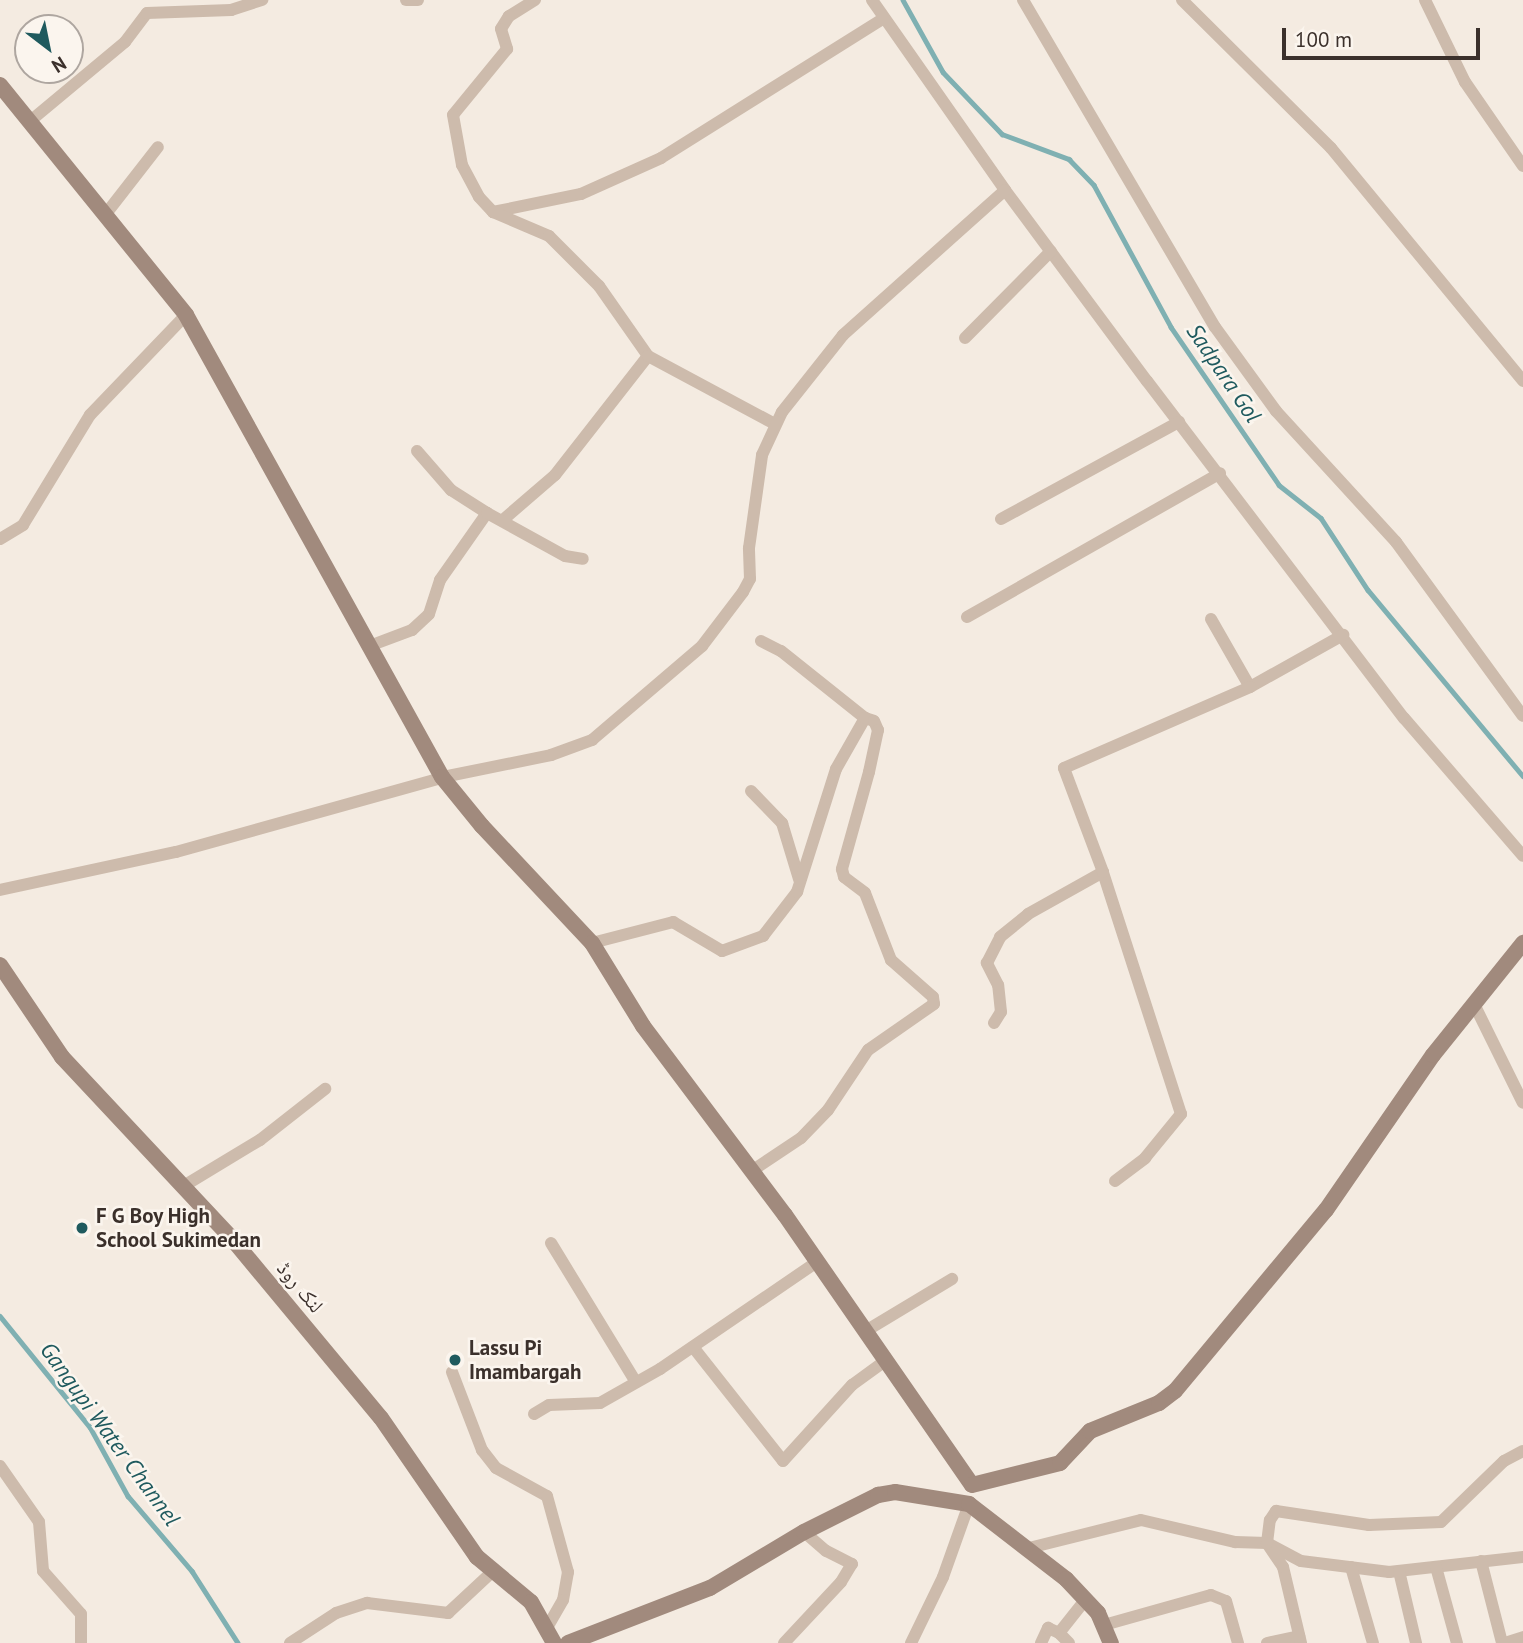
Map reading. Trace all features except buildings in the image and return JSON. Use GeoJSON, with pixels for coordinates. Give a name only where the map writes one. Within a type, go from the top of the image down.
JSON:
{"type":"FeatureCollection","features":[{"type":"Feature","properties":{"kind":"main road"},"geometry":{"type":"LineString","coordinates":[[0,85],[186,315],[372,645],[442,777],[592,943],[643,1026],[753,1170],[972,1485],[969,1503]]}},
{"type":"Feature","properties":{"kind":"main road"},"geometry":{"type":"LineString","coordinates":[[972,1485],[1060,1463],[1090,1431],[1159,1404],[1175,1391],[1325,1210],[1474,1004],[1523,943]]}},
{"type":"Feature","properties":{"kind":"main road","name":"لنک روڈ"},"geometry":{"type":"LineString","coordinates":[[0,965],[62,1057],[182,1186],[344,1373],[492,1572],[531,1602],[554,1643]]}},
{"type":"Feature","properties":{"kind":"main road"},"geometry":{"type":"LineString","coordinates":[[568,1643],[710,1588],[804,1532],[878,1495],[895,1492],[969,1503],[1029,1548],[1086,1599],[1104,1625],[1111,1643]]}},
{"type":"Feature","properties":{"kind":"street"},"geometry":{"type":"LineString","coordinates":[[29,122],[117,50],[147,13],[231,10],[262,0]]}},
{"type":"Feature","properties":{"kind":"street"},"geometry":{"type":"LineString","coordinates":[[407,0],[418,0]]}},
{"type":"Feature","properties":{"kind":"street"},"geometry":{"type":"LineString","coordinates":[[535,0],[509,16],[501,29],[507,48],[453,116],[462,165],[493,212],[549,236],[599,286],[648,356],[775,424]]}},
{"type":"Feature","properties":{"kind":"street"},"geometry":{"type":"LineString","coordinates":[[872,0],[1005,190],[1179,422],[1420,738],[1523,856]]}},
{"type":"Feature","properties":{"kind":"street"},"geometry":{"type":"LineString","coordinates":[[1023,0],[1215,327],[1276,411],[1396,542],[1523,716]]}},
{"type":"Feature","properties":{"kind":"street"},"geometry":{"type":"LineString","coordinates":[[1182,0],[1331,148],[1523,381]]}},
{"type":"Feature","properties":{"kind":"street"},"geometry":{"type":"LineString","coordinates":[[1425,0],[1465,82],[1523,166]]}},
{"type":"Feature","properties":{"kind":"street"},"geometry":{"type":"LineString","coordinates":[[493,212],[581,194],[661,158],[884,18]]}},
{"type":"Feature","properties":{"kind":"street"},"geometry":{"type":"LineString","coordinates":[[105,215],[158,146]]}},
{"type":"Feature","properties":{"kind":"street"},"geometry":{"type":"LineString","coordinates":[[0,890],[176,852],[442,777],[582,746],[608,728],[720,627],[750,579],[749,548],[762,455],[775,424],[843,335],[1005,190]]}},
{"type":"Feature","properties":{"kind":"street"},"geometry":{"type":"LineString","coordinates":[[965,338],[1051,251]]}},
{"type":"Feature","properties":{"kind":"street"},"geometry":{"type":"LineString","coordinates":[[0,539],[23,524],[90,415],[186,315]]}},
{"type":"Feature","properties":{"kind":"street"},"geometry":{"type":"LineString","coordinates":[[504,519],[555,475],[648,356]]}},
{"type":"Feature","properties":{"kind":"street"},"geometry":{"type":"LineString","coordinates":[[1001,519],[1179,422]]}},
{"type":"Feature","properties":{"kind":"street"},"geometry":{"type":"LineString","coordinates":[[416,451],[451,490],[565,556],[583,559]]}},
{"type":"Feature","properties":{"kind":"street"},"geometry":{"type":"LineString","coordinates":[[967,617],[1220,473]]}},
{"type":"Feature","properties":{"kind":"street"},"geometry":{"type":"LineString","coordinates":[[372,645],[412,630],[429,614],[440,580],[487,513]]}},
{"type":"Feature","properties":{"kind":"street"},"geometry":{"type":"LineString","coordinates":[[1211,620],[1250,687]]}},
{"type":"Feature","properties":{"kind":"street"},"geometry":{"type":"LineString","coordinates":[[1115,1181],[1144,1158],[1181,1114],[1103,872],[1064,768],[1250,687],[1343,635]]}},
{"type":"Feature","properties":{"kind":"street"},"geometry":{"type":"LineString","coordinates":[[753,1170],[801,1138],[828,1110],[868,1050],[934,1004],[933,996],[891,960],[864,893],[844,877],[842,869],[878,730],[874,720],[865,718],[781,650],[761,641]]}},
{"type":"Feature","properties":{"kind":"street"},"geometry":{"type":"LineString","coordinates":[[592,943],[673,922],[713,947],[729,951],[774,925],[787,910],[799,880],[836,769],[865,718]]}},
{"type":"Feature","properties":{"kind":"street"},"geometry":{"type":"LineString","coordinates":[[751,791],[782,823],[799,880]]}},
{"type":"Feature","properties":{"kind":"street"},"geometry":{"type":"LineString","coordinates":[[994,1023],[1001,1012],[998,985],[986,963],[1000,937],[1028,914],[1103,872]]}},
{"type":"Feature","properties":{"kind":"street"},"geometry":{"type":"LineString","coordinates":[[1474,1004],[1523,1103]]}},
{"type":"Feature","properties":{"kind":"street"},"geometry":{"type":"LineString","coordinates":[[182,1186],[260,1140],[325,1089]]}},
{"type":"Feature","properties":{"kind":"street"},"geometry":{"type":"LineString","coordinates":[[551,1243],[636,1382]]}},
{"type":"Feature","properties":{"kind":"street"},"geometry":{"type":"LineString","coordinates":[[534,1414],[549,1405],[600,1403],[693,1347],[817,1262]]}},
{"type":"Feature","properties":{"kind":"street"},"geometry":{"type":"LineString","coordinates":[[864,1332],[952,1279]]}},
{"type":"Feature","properties":{"kind":"street"},"geometry":{"type":"LineString","coordinates":[[693,1347],[783,1461],[852,1385],[884,1361]]}},
{"type":"Feature","properties":{"kind":"street"},"geometry":{"type":"LineString","coordinates":[[452,1372],[482,1450],[496,1468],[547,1496],[568,1572],[563,1600],[547,1628]]}},
{"type":"Feature","properties":{"kind":"street"},"geometry":{"type":"LineString","coordinates":[[1267,1643],[1300,1640],[1283,1567],[1267,1543],[1269,1520],[1276,1511],[1369,1525],[1441,1521],[1504,1461],[1523,1451]]}},
{"type":"Feature","properties":{"kind":"street"},"geometry":{"type":"LineString","coordinates":[[0,1466],[39,1522],[43,1571],[81,1614],[81,1643]]}},
{"type":"Feature","properties":{"kind":"street"},"geometry":{"type":"LineString","coordinates":[[911,1643],[943,1577],[969,1503]]}},
{"type":"Feature","properties":{"kind":"street"},"geometry":{"type":"LineString","coordinates":[[1029,1548],[1141,1520],[1235,1542],[1267,1543],[1301,1561],[1351,1567],[1399,1571],[1523,1557]]}},
{"type":"Feature","properties":{"kind":"street"},"geometry":{"type":"LineString","coordinates":[[786,1642],[841,1582],[852,1564],[826,1551],[804,1532]]}},
{"type":"Feature","properties":{"kind":"street"},"geometry":{"type":"LineString","coordinates":[[1480,1561],[1504,1643],[1523,1637]]}},
{"type":"Feature","properties":{"kind":"street"},"geometry":{"type":"LineString","coordinates":[[1351,1567],[1373,1643]]}},
{"type":"Feature","properties":{"kind":"street"},"geometry":{"type":"LineString","coordinates":[[1436,1567],[1457,1643]]}},
{"type":"Feature","properties":{"kind":"street"},"geometry":{"type":"LineString","coordinates":[[1399,1571],[1416,1643]]}},
{"type":"Feature","properties":{"kind":"street"},"geometry":{"type":"LineString","coordinates":[[290,1643],[336,1613],[367,1603],[448,1613],[492,1572]]}},
{"type":"Feature","properties":{"kind":"street"},"geometry":{"type":"LineString","coordinates":[[1104,1625],[1211,1595],[1226,1601],[1238,1643]]}},
{"type":"Feature","properties":{"kind":"street"},"geometry":{"type":"LineString","coordinates":[[1059,1633],[1086,1599]]}},
{"type":"Feature","properties":{"kind":"street"},"geometry":{"type":"LineString","coordinates":[[1041,1643],[1048,1628],[1059,1633],[1069,1643]]}},
{"type":"Feature","properties":{"kind":"waterway","name":"Sadpara Gol"},"geometry":{"type":"LineString","coordinates":[[903,0],[943,72],[1002,134],[1069,159],[1094,185],[1171,327],[1279,485],[1321,518],[1368,590],[1523,776]]}},
{"type":"Feature","properties":{"kind":"waterway","name":"Gangupi Water Channel"},"geometry":{"type":"LineString","coordinates":[[0,1316],[90,1427],[128,1496],[192,1571],[238,1643]]}},
{"type":"Feature","properties":{"kind":"place","name":"F G Boy High School Sukimedan"},"geometry":{"type":"Point","coordinates":[82,1228]}},
{"type":"Feature","properties":{"kind":"place","name":"Lassu Pi Imambargah"},"geometry":{"type":"Point","coordinates":[455,1360]}}]}
